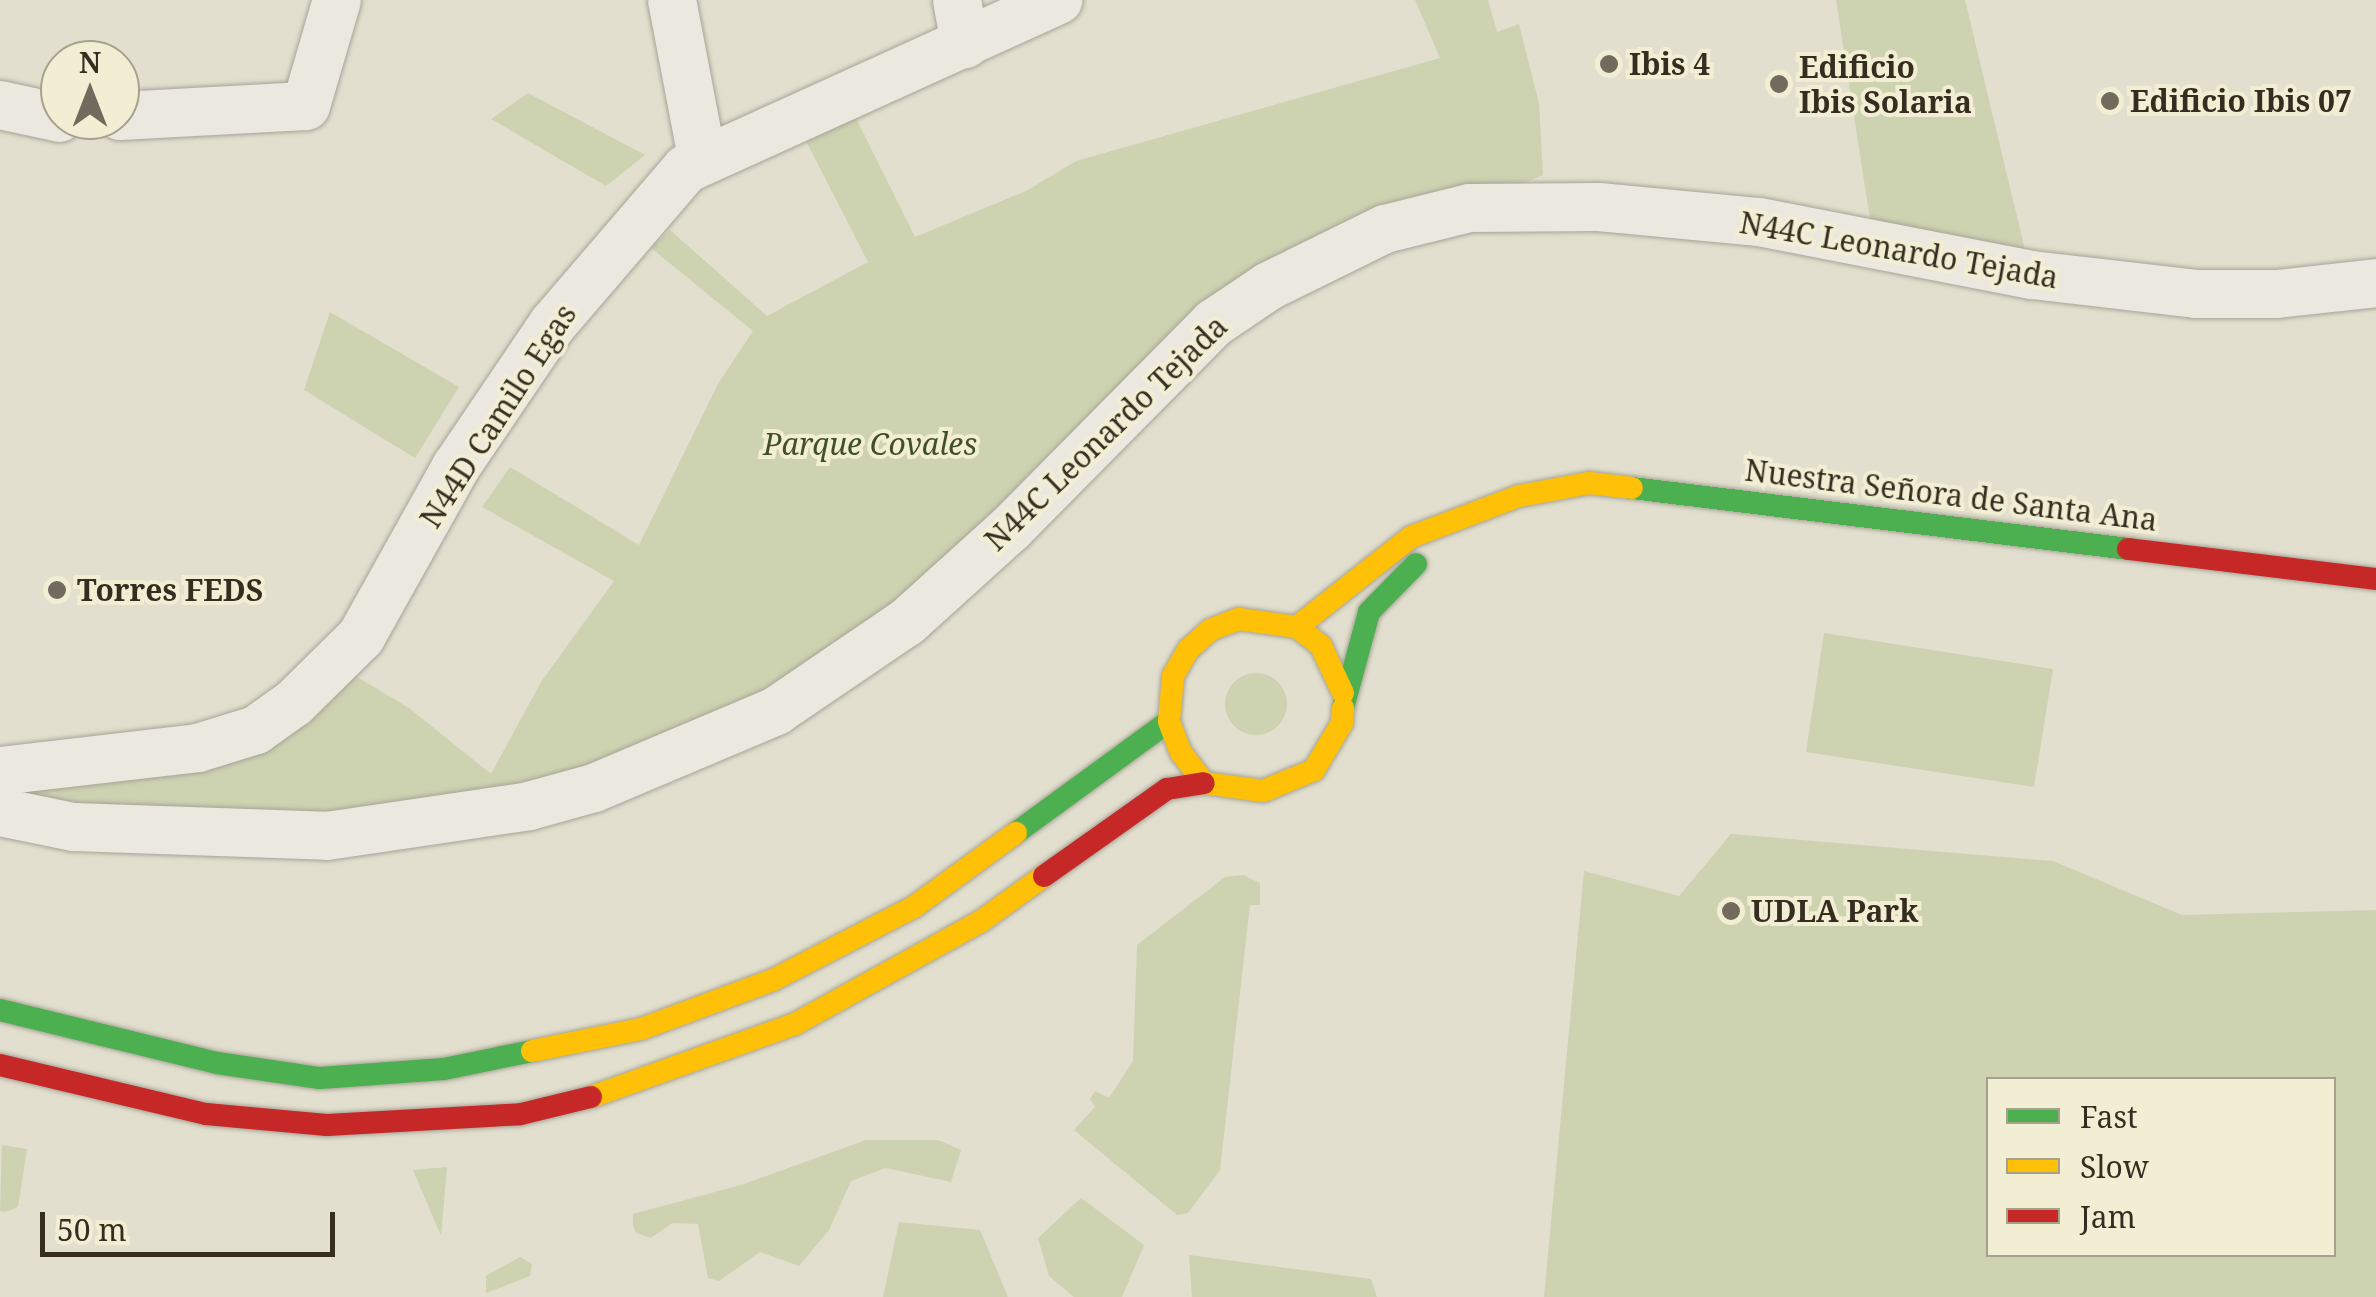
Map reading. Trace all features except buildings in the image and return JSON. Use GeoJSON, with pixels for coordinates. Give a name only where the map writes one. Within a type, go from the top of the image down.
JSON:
{"type":"FeatureCollection","features":[{"type":"Feature","properties":{"kind":"street"},"geometry":{"type":"LineString","coordinates":[[140,115],[291,109],[308,104],[337,0]]}},
{"type":"Feature","properties":{"kind":"street"},"geometry":{"type":"LineString","coordinates":[[672,0],[702,158]]}},
{"type":"Feature","properties":{"kind":"street","name":"N44D Camilo Egas"},"geometry":{"type":"LineString","coordinates":[[0,771],[198,748],[256,730],[294,703],[361,636],[456,468],[552,324],[702,158],[961,22],[1059,0]]}},
{"type":"Feature","properties":{"kind":"street"},"geometry":{"type":"LineString","coordinates":[[0,105],[40,114]]}},
{"type":"Feature","properties":{"kind":"street","name":"N44C Leonardo Tejada"},"geometry":{"type":"LineString","coordinates":[[0,812],[74,827],[326,836],[529,806],[594,788],[776,711],[908,622],[1010,530],[1214,322],[1269,286],[1385,229],[1468,208],[1599,207],[1759,222],[2032,275],[2196,294],[2376,283]]}},
{"type":"Feature","properties":{"kind":"street","name":"Nuestra Señora de Santa Ana"},"geometry":{"type":"LineString","coordinates":[[1297,628],[1411,537],[1519,496],[1589,483],[1645,486],[2376,580]]}},
{"type":"Feature","properties":{"kind":"street","name":"Nuestra Señora de Santa Ana"},"geometry":{"type":"LineString","coordinates":[[1343,693],[1369,612],[1400,575],[1519,496]]}},
{"type":"Feature","properties":{"kind":"street"},"geometry":{"type":"LineString","coordinates":[[0,1065],[206,1114],[327,1126],[521,1114],[586,1099],[795,1024],[980,922],[1167,789],[1204,783],[1263,791],[1314,770],[1342,723],[1343,693],[1321,646],[1297,628],[1254,618],[1210,630],[1173,676],[1169,721],[1181,753],[1204,783]]}},
{"type":"Feature","properties":{"kind":"street"},"geometry":{"type":"LineString","coordinates":[[0,1010],[217,1063],[320,1078],[444,1068],[641,1029],[773,980],[914,908],[1047,817],[1169,721]]}},
{"type":"Feature","properties":{"kind":"green space","name":"Parque Covales"},"geometry":{"type":"Polygon","coordinates":[[[1415,0],[1488,0],[1497,32],[1519,24],[1539,103],[1543,175],[1269,286],[907,622],[594,788],[327,836],[5,815],[0,776],[198,748],[334,663],[409,708],[491,774],[541,682],[614,581],[482,507],[510,467],[639,545],[718,384],[753,331],[651,248],[670,230],[767,316],[868,262],[804,137],[856,118],[915,237],[1026,191],[1076,161],[1440,58],[1415,0]]]}},
{"type":"Feature","properties":{"kind":"green space"},"geometry":{"type":"Polygon","coordinates":[[[1836,0],[1965,0],[2025,250],[1874,245],[1836,0]]]}},
{"type":"Feature","properties":{"kind":"green space"},"geometry":{"type":"Polygon","coordinates":[[[528,93],[645,155],[606,186],[491,119],[528,93]]]}},
{"type":"Feature","properties":{"kind":"green space"},"geometry":{"type":"Polygon","coordinates":[[[330,312],[459,387],[415,458],[304,390],[330,312]]]}},
{"type":"Feature","properties":{"kind":"green space"},"geometry":{"type":"Polygon","coordinates":[[[1824,633],[2053,669],[2034,787],[1806,752],[1824,633]]]}},
{"type":"Feature","properties":{"kind":"green space"},"geometry":{"type":"Polygon","coordinates":[[[1256,673],[1278,682],[1287,704],[1278,726],[1256,735],[1234,726],[1225,704],[1234,682],[1256,673]]]}},
{"type":"Feature","properties":{"kind":"green space"},"geometry":{"type":"Polygon","coordinates":[[[1731,834],[2053,861],[2182,915],[2376,910],[2376,1297],[1544,1297],[1584,871],[1679,896],[1731,834]]]}},
{"type":"Feature","properties":{"kind":"green space"},"geometry":{"type":"Polygon","coordinates":[[[1243,875],[1260,883],[1260,905],[1250,905],[1220,1170],[1188,1213],[1177,1215],[1074,1130],[1095,1107],[1090,1099],[1095,1091],[1109,1098],[1133,1061],[1137,945],[1225,877],[1243,875]]]}},
{"type":"Feature","properties":{"kind":"green space"},"geometry":{"type":"Polygon","coordinates":[[[866,1140],[938,1140],[961,1150],[951,1182],[886,1168],[851,1181],[829,1230],[799,1266],[760,1252],[719,1281],[708,1278],[698,1224],[672,1223],[651,1238],[636,1233],[633,1214],[741,1185],[866,1140]]]}},
{"type":"Feature","properties":{"kind":"green space"},"geometry":{"type":"Polygon","coordinates":[[[2,1145],[27,1149],[18,1207],[5,1212],[0,1211],[2,1145]]]}},
{"type":"Feature","properties":{"kind":"green space"},"geometry":{"type":"Polygon","coordinates":[[[447,1167],[441,1236],[413,1170],[447,1167]]]}},
{"type":"Feature","properties":{"kind":"green space"},"geometry":{"type":"Polygon","coordinates":[[[1081,1198],[1144,1245],[1122,1297],[1074,1297],[1049,1276],[1038,1238],[1081,1198]]]}},
{"type":"Feature","properties":{"kind":"green space"},"geometry":{"type":"Polygon","coordinates":[[[899,1222],[980,1230],[1008,1297],[883,1297],[899,1222]]]}},
{"type":"Feature","properties":{"kind":"green space"},"geometry":{"type":"Polygon","coordinates":[[[1189,1255],[1371,1279],[1377,1297],[1192,1297],[1189,1255]]]}},
{"type":"Feature","properties":{"kind":"green space"},"geometry":{"type":"Polygon","coordinates":[[[520,1257],[532,1264],[530,1276],[486,1293],[486,1276],[520,1257]]]}},
{"type":"Feature","properties":{"kind":"traffic: fast"},"geometry":{"type":"LineString","coordinates":[[1632,488],[2128,549]]}},
{"type":"Feature","properties":{"kind":"traffic: fast"},"geometry":{"type":"LineString","coordinates":[[1343,708],[1369,612],[1416,564]]}},
{"type":"Feature","properties":{"kind":"traffic: fast"},"geometry":{"type":"LineString","coordinates":[[1016,833],[1169,721]]}},
{"type":"Feature","properties":{"kind":"traffic: fast"},"geometry":{"type":"LineString","coordinates":[[0,1010],[217,1063],[320,1078],[444,1069],[532,1051]]}},
{"type":"Feature","properties":{"kind":"traffic: slow"},"geometry":{"type":"LineString","coordinates":[[1297,627],[1411,537],[1519,496],[1589,483],[1632,488]]}},
{"type":"Feature","properties":{"kind":"traffic: slow"},"geometry":{"type":"LineString","coordinates":[[1343,693],[1321,646],[1297,627],[1239,619],[1210,630],[1188,650],[1173,676],[1169,721],[1181,753],[1204,783],[1263,791],[1314,770],[1342,723],[1343,708]]}},
{"type":"Feature","properties":{"kind":"traffic: slow"},"geometry":{"type":"LineString","coordinates":[[532,1051],[641,1029],[773,980],[914,907],[1016,833]]}},
{"type":"Feature","properties":{"kind":"traffic: slow"},"geometry":{"type":"LineString","coordinates":[[591,1097],[795,1024],[980,922],[1044,876]]}},
{"type":"Feature","properties":{"kind":"traffic: jam"},"geometry":{"type":"LineString","coordinates":[[2128,549],[2376,579]]}},
{"type":"Feature","properties":{"kind":"traffic: jam"},"geometry":{"type":"LineString","coordinates":[[1044,876],[1167,789],[1204,783]]}},
{"type":"Feature","properties":{"kind":"traffic: jam"},"geometry":{"type":"LineString","coordinates":[[0,1065],[206,1114],[327,1125],[521,1114],[591,1097]]}},
{"type":"Feature","properties":{"kind":"place","name":"Ibis 4"},"geometry":{"type":"Point","coordinates":[1609,64]}},
{"type":"Feature","properties":{"kind":"place","name":"Edificio Ibis Solaria"},"geometry":{"type":"Point","coordinates":[1779,84]}},
{"type":"Feature","properties":{"kind":"place","name":"Edificio Ibis 07"},"geometry":{"type":"Point","coordinates":[2110,101]}},
{"type":"Feature","properties":{"kind":"place","name":"Torres FEDS"},"geometry":{"type":"Point","coordinates":[57,590]}},
{"type":"Feature","properties":{"kind":"place","name":"UDLA Park"},"geometry":{"type":"Point","coordinates":[1731,911]}}]}
